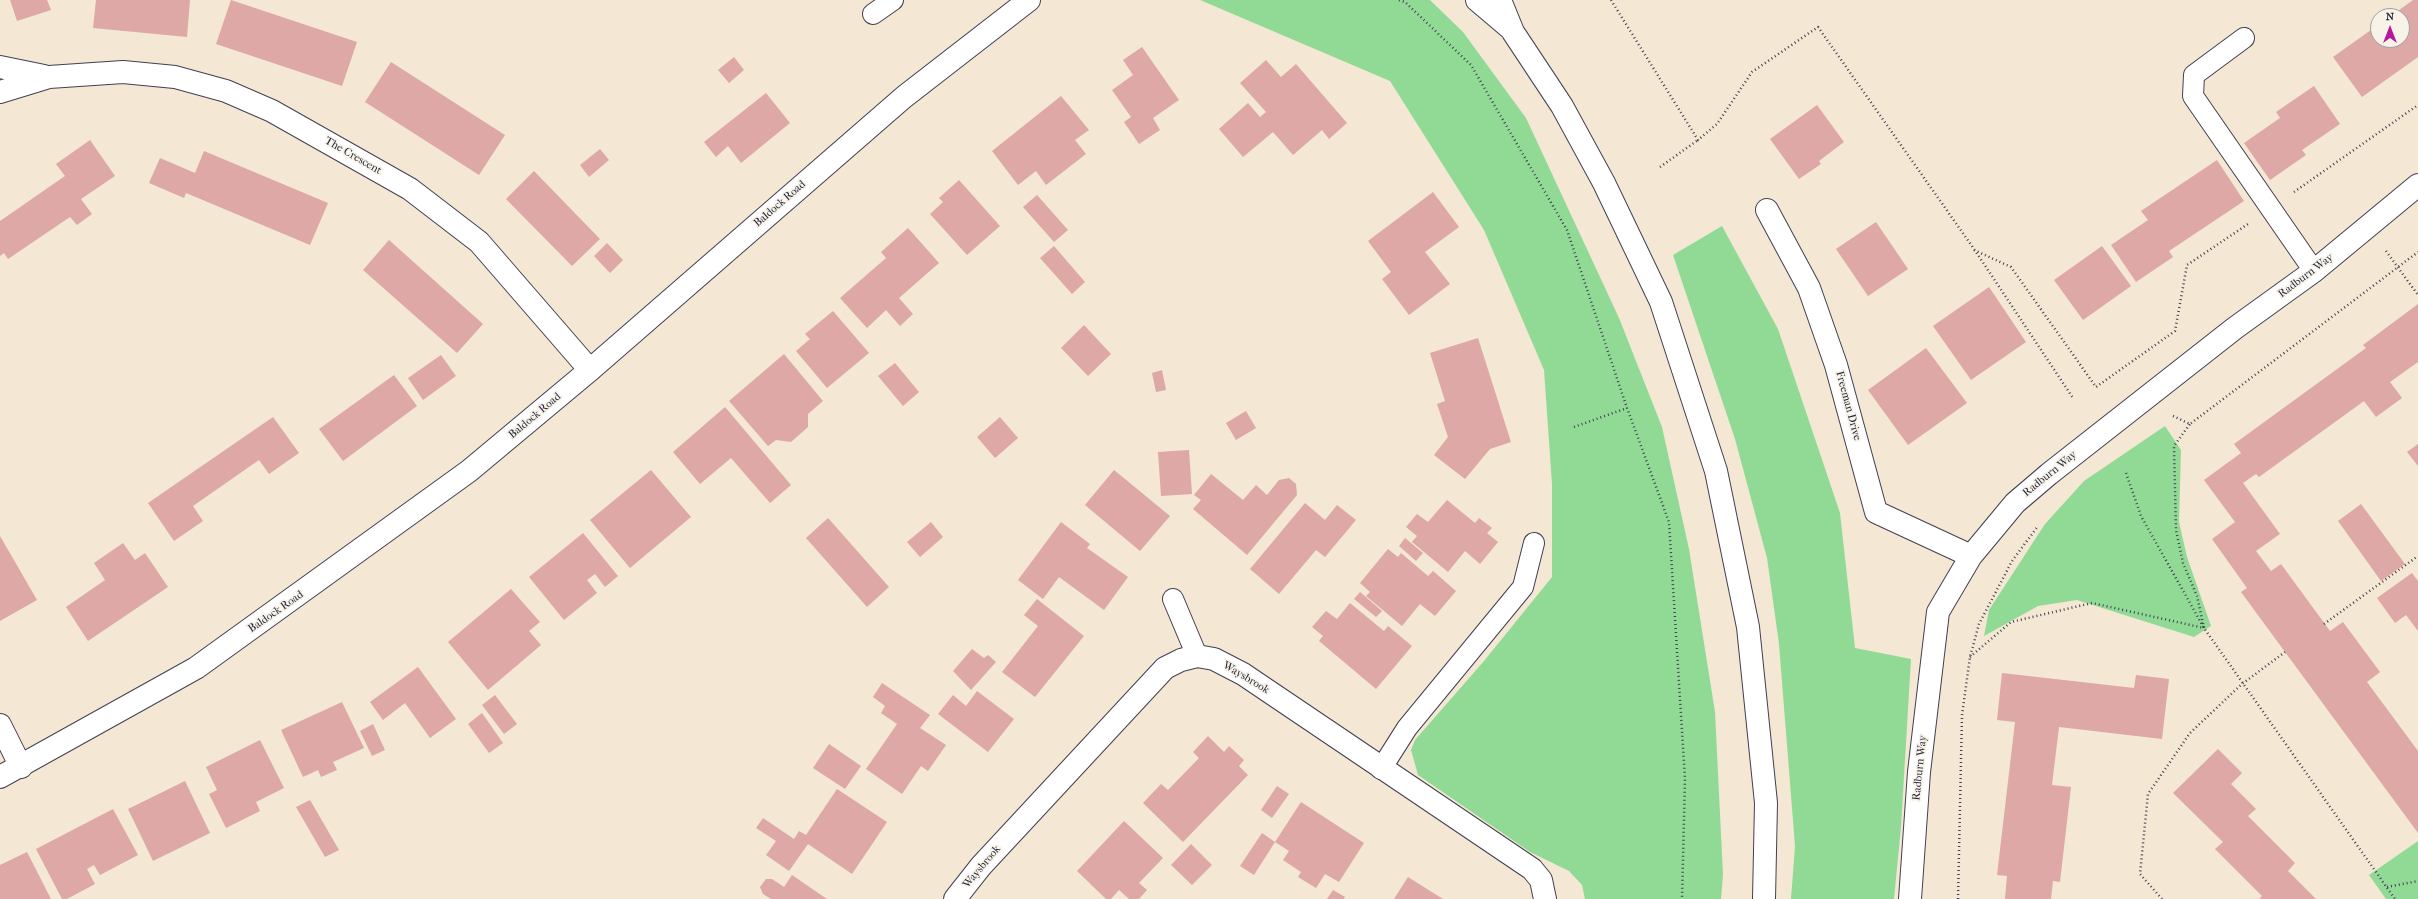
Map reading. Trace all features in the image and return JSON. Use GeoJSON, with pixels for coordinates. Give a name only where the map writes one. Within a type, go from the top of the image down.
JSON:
{"type":"FeatureCollection","features":[{"type":"Feature","properties":{"kind":"street","name":"Baldock Road"},"geometry":{"type":"LineString","coordinates":[[0,777],[22,767],[196,668],[469,471],[590,370],[904,97],[1029,0]]}},
{"type":"Feature","properties":{"kind":"street"},"geometry":{"type":"LineString","coordinates":[[1477,0],[1513,32]]}},
{"type":"Feature","properties":{"kind":"street"},"geometry":{"type":"LineString","coordinates":[[1500,0],[1513,32],[1562,106],[1604,183],[1661,302],[1716,471],[1748,627],[1766,803],[1764,899]]}},
{"type":"Feature","properties":{"kind":"street","name":"The Crescent"},"geometry":{"type":"LineString","coordinates":[[0,67],[49,77]]}},
{"type":"Feature","properties":{"kind":"street","name":"The Crescent"},"geometry":{"type":"LineString","coordinates":[[0,92],[49,77],[123,72],[175,77],[226,91],[272,111],[410,189],[479,242],[590,370]]}},
{"type":"Feature","properties":{"kind":"street","name":"Radburn Way"},"geometry":{"type":"LineString","coordinates":[[1910,899],[1919,772],[1938,612],[1971,556],[2015,503],[2049,474],[2235,328],[2314,271],[2418,185]]}},
{"type":"Feature","properties":{"kind":"street","name":"Freeman Drive"},"geometry":{"type":"LineString","coordinates":[[1767,210],[1809,288],[1836,365],[1876,512],[1971,556]]}},
{"type":"Feature","properties":{"kind":"street","name":"Waysbrook"},"geometry":{"type":"LineString","coordinates":[[955,899],[981,866],[1165,668],[1181,660],[1197,656],[1214,659],[1243,674],[1532,869],[1541,880],[1545,899]]}},
{"type":"Feature","properties":{"kind":"street"},"geometry":{"type":"LineString","coordinates":[[0,725],[22,767]]}},
{"type":"Feature","properties":{"kind":"lane"},"geometry":{"type":"LineString","coordinates":[[873,14],[893,0]]}},
{"type":"Feature","properties":{"kind":"lane"},"geometry":{"type":"LineString","coordinates":[[2244,38],[2194,75],[2193,96],[2270,210],[2314,271]]}},
{"type":"Feature","properties":{"kind":"lane"},"geometry":{"type":"LineString","coordinates":[[1382,769],[1407,728],[1523,587],[1534,543]]}},
{"type":"Feature","properties":{"kind":"lane"},"geometry":{"type":"LineString","coordinates":[[1173,599],[1197,656]]}},
{"type":"Feature","properties":{"kind":"path"},"geometry":{"type":"LineString","coordinates":[[1399,0],[1405,2],[1471,65],[1567,230],[1627,408],[1669,522],[1685,779],[1682,899]]}},
{"type":"Feature","properties":{"kind":"path"},"geometry":{"type":"LineString","coordinates":[[1611,0],[1698,140]]}},
{"type":"Feature","properties":{"kind":"path"},"geometry":{"type":"LineString","coordinates":[[1660,167],[1698,140],[1717,124],[1752,72],[1818,27],[1974,249],[2074,398]]}},
{"type":"Feature","properties":{"kind":"path"},"geometry":{"type":"LineString","coordinates":[[1974,249],[2011,267],[2096,387],[2174,332],[2187,265],[2270,210],[2418,105]]}},
{"type":"Feature","properties":{"kind":"path"},"geometry":{"type":"LineString","coordinates":[[2368,227],[2418,295]]}},
{"type":"Feature","properties":{"kind":"path"},"geometry":{"type":"LineString","coordinates":[[2204,628],[2197,596],[2183,563],[2176,530],[2174,446],[2190,424],[2418,252]]}},
{"type":"Feature","properties":{"kind":"path"},"geometry":{"type":"LineString","coordinates":[[1574,427],[1627,408]]}},
{"type":"Feature","properties":{"kind":"path"},"geometry":{"type":"LineString","coordinates":[[2169,414],[2190,424]]}},
{"type":"Feature","properties":{"kind":"path"},"geometry":{"type":"LineString","coordinates":[[2126,472],[2141,516],[2204,628],[2242,684],[2395,899]]}},
{"type":"Feature","properties":{"kind":"path"},"geometry":{"type":"LineString","coordinates":[[1958,899],[1962,715],[1970,657],[1979,624],[2009,568],[2040,523]]}},
{"type":"Feature","properties":{"kind":"path"},"geometry":{"type":"LineString","coordinates":[[2324,624],[2418,556]]}},
{"type":"Feature","properties":{"kind":"path"},"geometry":{"type":"LineString","coordinates":[[1970,657],[2011,622],[2092,603],[2204,628]]}},
{"type":"Feature","properties":{"kind":"path"},"geometry":{"type":"LineString","coordinates":[[2162,899],[2140,874],[2148,794],[2190,733],[2242,684],[2286,652]]}},
{"type":"Feature","properties":{"kind":"path"},"geometry":{"type":"LineString","coordinates":[[2387,887],[2418,881]]}},
{"type":"Feature","properties":{"kind":"green space"},"geometry":{"type":"Polygon","coordinates":[[[1200,0],[1430,0],[1463,32],[1526,118],[1619,318],[1662,427],[1689,549],[1715,712],[1723,875],[1721,899],[1585,899],[1582,885],[1569,871],[1530,852],[1418,775],[1411,750],[1415,740],[1484,661],[1552,577],[1552,484],[1544,370],[1484,230],[1390,81],[1200,0]]]}},
{"type":"Feature","properties":{"kind":"green space"},"geometry":{"type":"Polygon","coordinates":[[[1722,226],[1778,329],[1840,513],[1855,648],[1911,659],[1901,827],[1894,899],[1791,899],[1795,846],[1779,644],[1767,558],[1735,439],[1673,255],[1722,226]]]}},
{"type":"Feature","properties":{"kind":"green space"},"geometry":{"type":"Polygon","coordinates":[[[2165,426],[2181,450],[2179,522],[2187,557],[2211,626],[2194,637],[2077,600],[2038,606],[1984,636],[1989,610],[2045,524],[2084,481],[2165,426]]]}},
{"type":"Feature","properties":{"kind":"green space"},"geometry":{"type":"Polygon","coordinates":[[[2418,841],[2418,899],[2386,899],[2369,875],[2418,841]]]}},
{"type":"Feature","properties":{"kind":"building"},"geometry":{"type":"Polygon","coordinates":[[[10,0],[47,0],[51,10],[17,21],[10,0]]]}},
{"type":"Feature","properties":{"kind":"building"},"geometry":{"type":"Polygon","coordinates":[[[96,0],[190,0],[187,37],[93,28],[96,0]]]}},
{"type":"Feature","properties":{"kind":"building"},"geometry":{"type":"Polygon","coordinates":[[[231,0],[357,42],[342,86],[216,44],[231,0]]]}},
{"type":"Feature","properties":{"kind":"building"},"geometry":{"type":"Polygon","coordinates":[[[2413,0],[2418,0],[2418,57],[2362,97],[2333,57],[2370,31],[2370,48],[2410,48],[2410,8],[2402,8],[2413,0]]]}},
{"type":"Feature","properties":{"kind":"building"},"geometry":{"type":"Polygon","coordinates":[[[1142,47],[1179,100],[1153,118],[1160,130],[1139,144],[1124,122],[1131,117],[1112,90],[1133,75],[1123,60],[1142,47]]]}},
{"type":"Feature","properties":{"kind":"building"},"geometry":{"type":"Polygon","coordinates":[[[734,57],[744,70],[729,83],[718,70],[734,57]]]}},
{"type":"Feature","properties":{"kind":"building"},"geometry":{"type":"Polygon","coordinates":[[[1266,60],[1281,77],[1296,64],[1347,123],[1329,139],[1322,130],[1293,155],[1273,132],[1243,157],[1219,129],[1248,103],[1260,117],[1266,112],[1240,83],[1266,60]]]}},
{"type":"Feature","properties":{"kind":"building"},"geometry":{"type":"Polygon","coordinates":[[[391,62],[505,135],[479,175],[365,102],[391,62]]]}},
{"type":"Feature","properties":{"kind":"building"},"geometry":{"type":"Polygon","coordinates":[[[2314,86],[2340,124],[2302,150],[2306,155],[2270,180],[2244,143],[2280,118],[2276,112],[2314,86]]]}},
{"type":"Feature","properties":{"kind":"building"},"geometry":{"type":"Polygon","coordinates":[[[766,93],[790,123],[741,163],[728,146],[716,157],[704,142],[766,93]]]}},
{"type":"Feature","properties":{"kind":"building"},"geometry":{"type":"Polygon","coordinates":[[[1061,96],[1089,130],[1075,140],[1086,154],[1046,185],[1036,171],[1018,185],[992,151],[1061,96]]]}},
{"type":"Feature","properties":{"kind":"building"},"geometry":{"type":"Polygon","coordinates":[[[1817,105],[1844,142],[1819,161],[1821,164],[1799,179],[1770,139],[1817,105]]]}},
{"type":"Feature","properties":{"kind":"building"},"geometry":{"type":"Polygon","coordinates":[[[90,140],[115,176],[81,199],[92,214],[77,225],[70,217],[8,259],[4,253],[0,256],[0,221],[65,176],[56,164],[90,140]]]}},
{"type":"Feature","properties":{"kind":"building"},"geometry":{"type":"Polygon","coordinates":[[[600,149],[609,160],[589,177],[580,165],[600,149]]]}},
{"type":"Feature","properties":{"kind":"building"},"geometry":{"type":"Polygon","coordinates":[[[204,151],[328,203],[310,245],[186,193],[184,198],[149,183],[160,158],[195,173],[204,151]]]}},
{"type":"Feature","properties":{"kind":"building"},"geometry":{"type":"Polygon","coordinates":[[[2217,160],[2244,201],[2169,251],[2173,257],[2136,282],[2111,245],[2148,220],[2141,211],[2217,160]]]}},
{"type":"Feature","properties":{"kind":"building"},"geometry":{"type":"Polygon","coordinates":[[[534,171],[600,239],[572,266],[506,199],[534,171]]]}},
{"type":"Feature","properties":{"kind":"building"},"geometry":{"type":"Polygon","coordinates":[[[959,180],[1000,226],[967,255],[930,214],[943,202],[939,198],[959,180]]]}},
{"type":"Feature","properties":{"kind":"building"},"geometry":{"type":"Polygon","coordinates":[[[1433,192],[1459,227],[1425,252],[1450,284],[1409,315],[1382,279],[1391,272],[1368,241],[1433,192]]]}},
{"type":"Feature","properties":{"kind":"building"},"geometry":{"type":"Polygon","coordinates":[[[1037,195],[1068,230],[1054,242],[1023,207],[1037,195]]]}},
{"type":"Feature","properties":{"kind":"building"},"geometry":{"type":"Polygon","coordinates":[[[1876,222],[1908,269],[1868,296],[1836,249],[1876,222]]]}},
{"type":"Feature","properties":{"kind":"building"},"geometry":{"type":"Polygon","coordinates":[[[908,228],[939,263],[899,298],[913,314],[900,326],[886,310],[867,328],[840,298],[886,258],[881,252],[908,228]]]}},
{"type":"Feature","properties":{"kind":"building"},"geometry":{"type":"Polygon","coordinates":[[[389,240],[483,324],[457,353],[363,270],[389,240]]]}},
{"type":"Feature","properties":{"kind":"building"},"geometry":{"type":"Polygon","coordinates":[[[607,243],[623,260],[610,273],[594,256],[607,243]]]}},
{"type":"Feature","properties":{"kind":"building"},"geometry":{"type":"Polygon","coordinates":[[[1054,246],[1085,282],[1072,294],[1040,258],[1054,246]]]}},
{"type":"Feature","properties":{"kind":"building"},"geometry":{"type":"Polygon","coordinates":[[[2102,246],[2131,286],[2083,320],[2054,280],[2102,246]]]}},
{"type":"Feature","properties":{"kind":"building"},"geometry":{"type":"Polygon","coordinates":[[[1989,287],[2026,342],[1971,380],[1933,326],[1989,287]]]}},
{"type":"Feature","properties":{"kind":"building"},"geometry":{"type":"Polygon","coordinates":[[[2418,304],[2418,362],[2390,382],[2402,398],[2376,417],[2364,401],[2259,477],[2256,474],[2243,483],[2280,534],[2256,551],[2271,571],[2281,564],[2330,631],[2343,622],[2380,672],[2367,682],[2418,751],[2418,833],[2241,592],[2247,588],[2212,539],[2235,522],[2204,480],[2241,453],[2234,444],[2366,348],[2363,345],[2418,304]]]}},
{"type":"Feature","properties":{"kind":"building"},"geometry":{"type":"Polygon","coordinates":[[[833,311],[869,353],[827,388],[796,351],[810,339],[805,334],[833,311]]]}},
{"type":"Feature","properties":{"kind":"building"},"geometry":{"type":"Polygon","coordinates":[[[1084,325],[1111,354],[1088,376],[1061,348],[1084,325]]]}},
{"type":"Feature","properties":{"kind":"building"},"geometry":{"type":"Polygon","coordinates":[[[1478,338],[1511,442],[1490,449],[1465,479],[1434,455],[1448,437],[1437,404],[1445,401],[1430,353],[1478,338]]]}},
{"type":"Feature","properties":{"kind":"building"},"geometry":{"type":"Polygon","coordinates":[[[1926,348],[1967,403],[1908,445],[1868,390],[1926,348]]]}},
{"type":"Feature","properties":{"kind":"building"},"geometry":{"type":"Polygon","coordinates":[[[784,354],[823,401],[808,414],[808,427],[791,442],[776,440],[768,446],[729,401],[784,354]]]}},
{"type":"Feature","properties":{"kind":"building"},"geometry":{"type":"Polygon","coordinates":[[[441,355],[456,376],[423,400],[408,378],[441,355]]]}},
{"type":"Feature","properties":{"kind":"building"},"geometry":{"type":"Polygon","coordinates":[[[895,363],[919,392],[903,406],[878,376],[895,363]]]}},
{"type":"Feature","properties":{"kind":"building"},"geometry":{"type":"Polygon","coordinates":[[[1162,370],[1166,390],[1156,392],[1152,373],[1162,370]]]}},
{"type":"Feature","properties":{"kind":"building"},"geometry":{"type":"Polygon","coordinates":[[[394,375],[417,406],[343,461],[319,429],[394,375]]]}},
{"type":"Feature","properties":{"kind":"building"},"geometry":{"type":"Polygon","coordinates":[[[725,407],[791,485],[770,503],[731,458],[700,484],[673,452],[725,407]]]}},
{"type":"Feature","properties":{"kind":"building"},"geometry":{"type":"Polygon","coordinates":[[[1246,411],[1256,428],[1236,440],[1226,423],[1246,411]]]}},
{"type":"Feature","properties":{"kind":"building"},"geometry":{"type":"Polygon","coordinates":[[[273,417],[299,453],[269,474],[259,460],[193,506],[203,521],[174,541],[148,503],[273,417]]]}},
{"type":"Feature","properties":{"kind":"building"},"geometry":{"type":"Polygon","coordinates":[[[1000,417],[1018,438],[995,458],[977,437],[1000,417]]]}},
{"type":"Feature","properties":{"kind":"building"},"geometry":{"type":"Polygon","coordinates":[[[2418,444],[2418,466],[2407,452],[2418,444]]]}},
{"type":"Feature","properties":{"kind":"building"},"geometry":{"type":"Polygon","coordinates":[[[1189,450],[1192,494],[1161,496],[1158,452],[1189,450]]]}},
{"type":"Feature","properties":{"kind":"building"},"geometry":{"type":"Polygon","coordinates":[[[651,470],[691,517],[630,568],[590,520],[651,470]]]}},
{"type":"Feature","properties":{"kind":"building"},"geometry":{"type":"Polygon","coordinates":[[[1114,470],[1170,516],[1140,551],[1085,505],[1114,470]]]}},
{"type":"Feature","properties":{"kind":"building"},"geometry":{"type":"Polygon","coordinates":[[[1211,474],[1243,500],[1256,485],[1267,495],[1279,480],[1289,478],[1296,484],[1297,495],[1247,555],[1193,509],[1201,500],[1194,495],[1211,474]]]}},
{"type":"Feature","properties":{"kind":"building"},"geometry":{"type":"Polygon","coordinates":[[[1447,500],[1475,523],[1479,518],[1492,528],[1487,533],[1498,542],[1480,564],[1465,551],[1448,572],[1412,542],[1417,536],[1406,527],[1417,514],[1428,522],[1447,500]]]}},
{"type":"Feature","properties":{"kind":"building"},"geometry":{"type":"Polygon","coordinates":[[[1305,503],[1325,520],[1337,505],[1356,520],[1325,557],[1316,550],[1279,594],[1250,569],[1305,503]]]}},
{"type":"Feature","properties":{"kind":"building"},"geometry":{"type":"Polygon","coordinates":[[[2361,504],[2405,564],[2381,581],[2338,521],[2361,504]]]}},
{"type":"Feature","properties":{"kind":"building"},"geometry":{"type":"Polygon","coordinates":[[[828,518],[889,587],[867,607],[806,538],[828,518]]]}},
{"type":"Feature","properties":{"kind":"building"},"geometry":{"type":"Polygon","coordinates":[[[931,522],[943,537],[920,557],[907,542],[931,522]]]}},
{"type":"Feature","properties":{"kind":"building"},"geometry":{"type":"Polygon","coordinates":[[[1061,522],[1090,544],[1087,548],[1128,577],[1104,610],[1059,577],[1043,599],[1018,580],[1061,522]]]}},
{"type":"Feature","properties":{"kind":"building"},"geometry":{"type":"Polygon","coordinates":[[[583,533],[618,576],[605,587],[595,574],[587,580],[597,593],[564,620],[529,577],[583,533]]]}},
{"type":"Feature","properties":{"kind":"building"},"geometry":{"type":"Polygon","coordinates":[[[0,536],[37,600],[0,621],[0,536]]]}},
{"type":"Feature","properties":{"kind":"building"},"geometry":{"type":"Polygon","coordinates":[[[1405,538],[1423,553],[1416,561],[1399,546],[1405,538]]]}},
{"type":"Feature","properties":{"kind":"building"},"geometry":{"type":"Polygon","coordinates":[[[123,543],[135,560],[145,553],[168,587],[88,641],[66,607],[105,580],[94,563],[123,543]]]}},
{"type":"Feature","properties":{"kind":"building"},"geometry":{"type":"Polygon","coordinates":[[[1388,549],[1398,557],[1401,553],[1428,576],[1433,571],[1456,591],[1435,616],[1420,604],[1402,626],[1366,596],[1370,592],[1360,583],[1388,549]]]}},
{"type":"Feature","properties":{"kind":"building"},"geometry":{"type":"Polygon","coordinates":[[[2412,573],[2418,581],[2418,631],[2406,615],[2395,623],[2377,598],[2412,573]]]}},
{"type":"Feature","properties":{"kind":"building"},"geometry":{"type":"Polygon","coordinates":[[[511,589],[540,622],[529,631],[541,645],[488,690],[448,642],[511,589]]]}},
{"type":"Feature","properties":{"kind":"building"},"geometry":{"type":"Polygon","coordinates":[[[1360,592],[1382,611],[1376,617],[1354,599],[1360,592]]]}},
{"type":"Feature","properties":{"kind":"building"},"geometry":{"type":"Polygon","coordinates":[[[1037,599],[1084,636],[1035,697],[1002,672],[1038,626],[1024,615],[1037,599]]]}},
{"type":"Feature","properties":{"kind":"building"},"geometry":{"type":"Polygon","coordinates":[[[1350,603],[1384,631],[1388,626],[1412,646],[1376,689],[1319,641],[1323,636],[1312,627],[1326,611],[1337,619],[1350,603]]]}},
{"type":"Feature","properties":{"kind":"building"},"geometry":{"type":"Polygon","coordinates":[[[972,649],[984,658],[988,655],[996,662],[971,690],[953,671],[972,649]]]}},
{"type":"Feature","properties":{"kind":"building"},"geometry":{"type":"Polygon","coordinates":[[[418,667],[456,719],[430,738],[405,703],[383,720],[370,702],[418,667]]]}},
{"type":"Feature","properties":{"kind":"building"},"geometry":{"type":"Polygon","coordinates":[[[2002,673],[2134,688],[2136,675],[2169,679],[2162,739],[2059,727],[2052,785],[2071,787],[2060,882],[2053,881],[2051,899],[2005,899],[2007,876],[1997,875],[2015,722],[1997,720],[2002,673]]]}},
{"type":"Feature","properties":{"kind":"building"},"geometry":{"type":"Polygon","coordinates":[[[882,683],[930,715],[920,728],[946,745],[928,771],[921,766],[902,794],[866,769],[897,724],[881,713],[885,706],[873,697],[882,683]]]}},
{"type":"Feature","properties":{"kind":"building"},"geometry":{"type":"Polygon","coordinates":[[[977,691],[1014,719],[988,752],[938,714],[953,695],[966,706],[977,691]]]}},
{"type":"Feature","properties":{"kind":"building"},"geometry":{"type":"Polygon","coordinates":[[[495,695],[517,724],[504,734],[482,705],[495,695]]]}},
{"type":"Feature","properties":{"kind":"building"},"geometry":{"type":"Polygon","coordinates":[[[342,702],[364,748],[333,762],[337,770],[321,777],[318,770],[303,777],[281,730],[342,702]]]}},
{"type":"Feature","properties":{"kind":"building"},"geometry":{"type":"Polygon","coordinates":[[[482,713],[503,743],[489,753],[468,724],[482,713]]]}},
{"type":"Feature","properties":{"kind":"building"},"geometry":{"type":"Polygon","coordinates":[[[373,724],[385,750],[372,756],[360,731],[373,724]]]}},
{"type":"Feature","properties":{"kind":"building"},"geometry":{"type":"Polygon","coordinates":[[[1208,736],[1224,752],[1229,746],[1244,760],[1239,766],[1248,775],[1183,842],[1143,803],[1161,784],[1168,790],[1199,758],[1193,752],[1208,736]]]}},
{"type":"Feature","properties":{"kind":"building"},"geometry":{"type":"Polygon","coordinates":[[[260,740],[284,788],[256,802],[260,811],[226,828],[209,794],[217,790],[206,767],[260,740]]]}},
{"type":"Feature","properties":{"kind":"building"},"geometry":{"type":"Polygon","coordinates":[[[829,744],[861,766],[845,789],[813,768],[829,744]]]}},
{"type":"Feature","properties":{"kind":"building"},"geometry":{"type":"Polygon","coordinates":[[[2218,749],[2242,773],[2231,784],[2256,809],[2248,816],[2295,863],[2288,871],[2316,899],[2259,899],[2262,896],[2215,849],[2223,842],[2173,793],[2218,749]]]}},
{"type":"Feature","properties":{"kind":"building"},"geometry":{"type":"Polygon","coordinates":[[[185,781],[210,833],[153,861],[128,809],[185,781]]]}},
{"type":"Feature","properties":{"kind":"building"},"geometry":{"type":"Polygon","coordinates":[[[1277,786],[1289,794],[1272,818],[1261,810],[1277,786]]]}},
{"type":"Feature","properties":{"kind":"building"},"geometry":{"type":"Polygon","coordinates":[[[837,789],[887,822],[852,874],[808,844],[789,871],[766,855],[776,841],[756,828],[763,818],[794,839],[799,831],[806,835],[837,789]]]}},
{"type":"Feature","properties":{"kind":"building"},"geometry":{"type":"Polygon","coordinates":[[[310,800],[339,850],[325,857],[296,807],[310,800]]]}},
{"type":"Feature","properties":{"kind":"building"},"geometry":{"type":"Polygon","coordinates":[[[1301,802],[1364,843],[1339,882],[1325,874],[1316,888],[1298,877],[1301,872],[1283,860],[1289,851],[1275,842],[1301,802]]]}},
{"type":"Feature","properties":{"kind":"building"},"geometry":{"type":"Polygon","coordinates":[[[113,809],[138,855],[100,875],[94,865],[87,869],[95,884],[67,899],[62,899],[36,849],[113,809]]]}},
{"type":"Feature","properties":{"kind":"building"},"geometry":{"type":"Polygon","coordinates":[[[1124,821],[1163,858],[1139,883],[1147,890],[1139,899],[1129,899],[1119,890],[1111,899],[1106,899],[1077,871],[1124,821]]]}},
{"type":"Feature","properties":{"kind":"building"},"geometry":{"type":"Polygon","coordinates":[[[1262,833],[1275,842],[1254,875],[1240,866],[1262,833]]]}},
{"type":"Feature","properties":{"kind":"building"},"geometry":{"type":"Polygon","coordinates":[[[1191,844],[1212,865],[1192,885],[1171,865],[1191,844]]]}},
{"type":"Feature","properties":{"kind":"building"},"geometry":{"type":"Polygon","coordinates":[[[27,852],[51,899],[0,899],[0,865],[27,852]]]}},
{"type":"Feature","properties":{"kind":"building"},"geometry":{"type":"Polygon","coordinates":[[[792,875],[827,899],[771,899],[763,894],[760,887],[766,879],[772,879],[784,887],[792,875]]]}},
{"type":"Feature","properties":{"kind":"building"},"geometry":{"type":"Polygon","coordinates":[[[1408,877],[1443,899],[1394,899],[1408,877]]]}},
{"type":"Feature","properties":{"kind":"building"},"geometry":{"type":"Polygon","coordinates":[[[1333,890],[1345,897],[1344,899],[1327,899],[1333,890]]]}}]}
